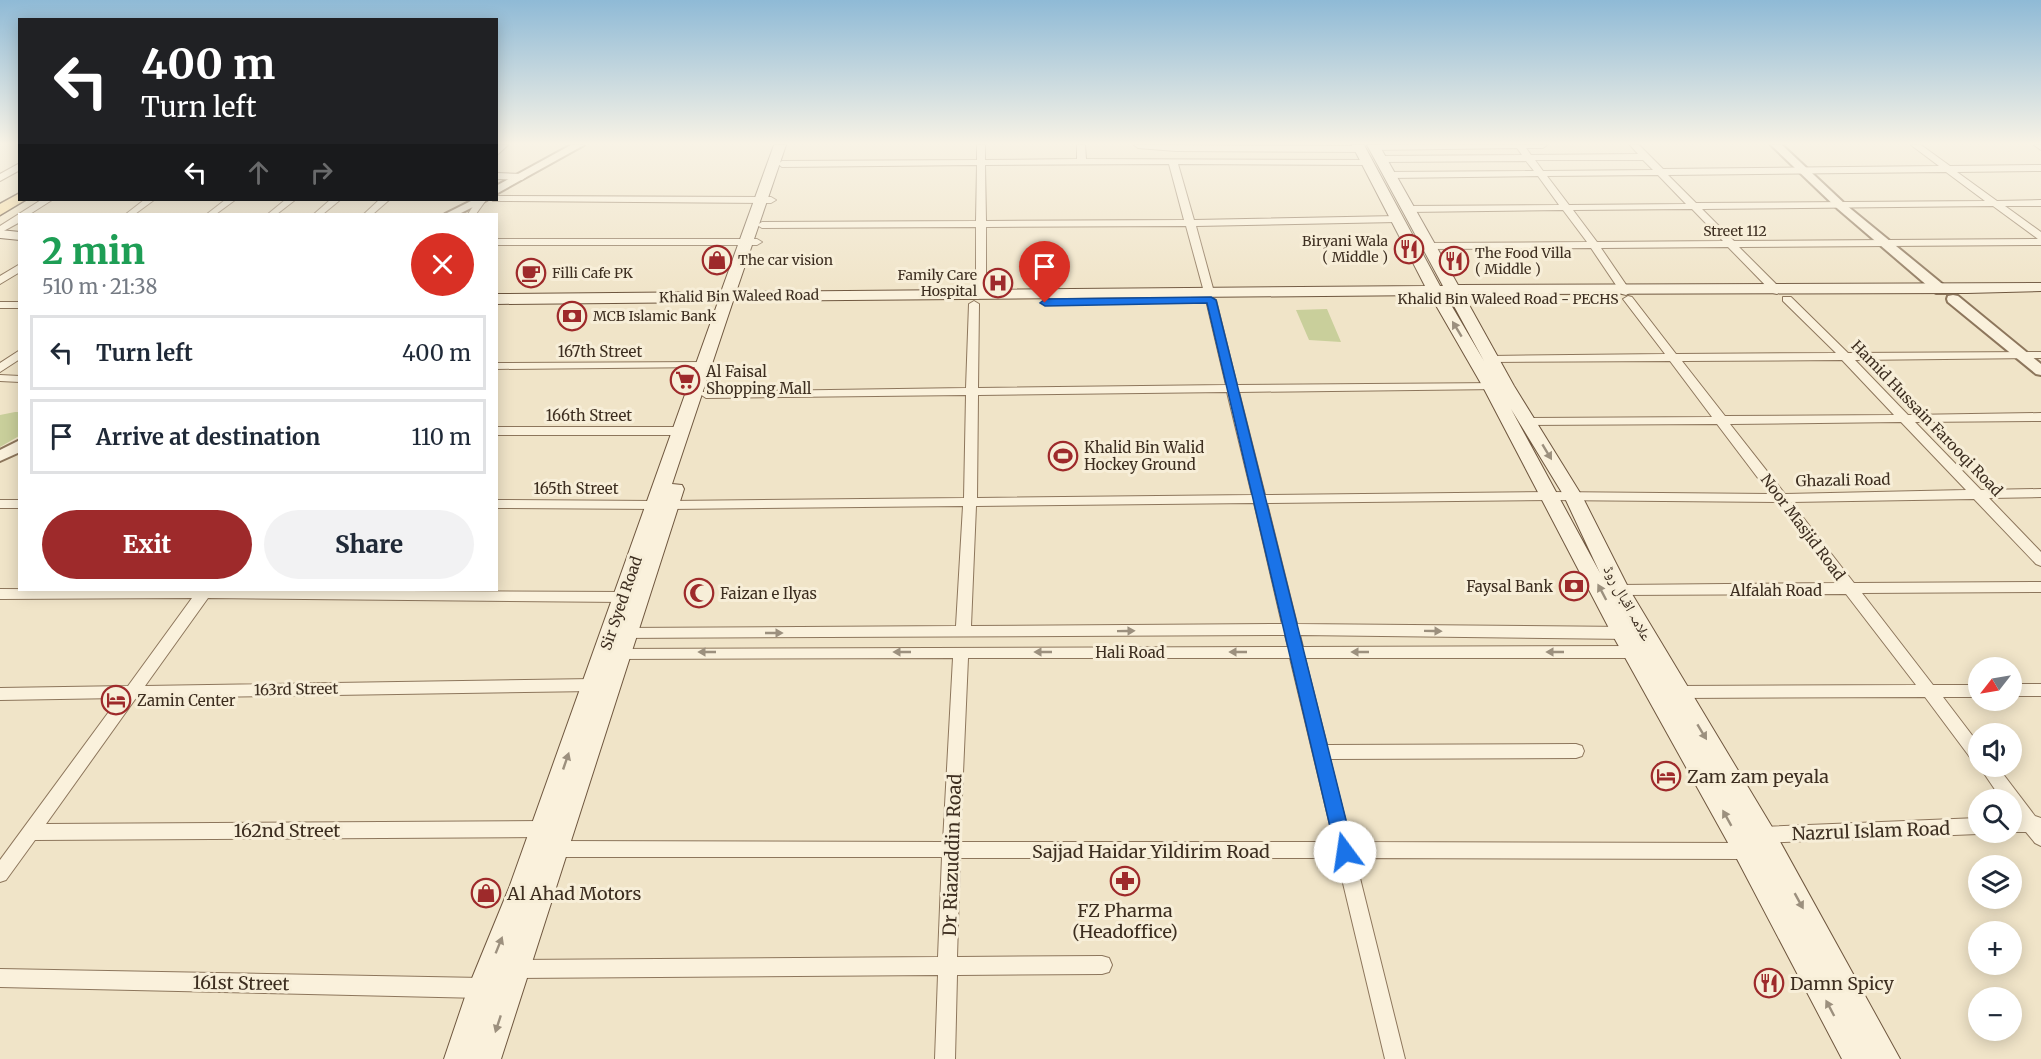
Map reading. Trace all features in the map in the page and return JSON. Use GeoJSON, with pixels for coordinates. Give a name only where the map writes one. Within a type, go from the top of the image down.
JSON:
{"type":"FeatureCollection","features":[{"type":"Feature","properties":{"kind":"main road","name":"Sir Syed Road"},"geometry":{"type":"LineString","coordinates":[[671,481],[681,431],[737,300],[752,242],[768,194]]}},
{"type":"Feature","properties":{"kind":"main road","name":"علامہ اقبال روڈ"},"geometry":{"type":"LineString","coordinates":[[1393,194],[1499,386],[1551,496],[1623,634],[1746,851],[1858,1059]]}},
{"type":"Feature","properties":{"kind":"main road"},"geometry":{"type":"LineString","coordinates":[[0,211],[18,199]]}},
{"type":"Feature","properties":{"kind":"main road","name":"Sir Syed Road"},"geometry":{"type":"LineString","coordinates":[[752,242],[762,225],[766,200]]}},
{"type":"Feature","properties":{"kind":"main road","name":"علامہ اقبال روڈ"},"geometry":{"type":"LineString","coordinates":[[1403,214],[1429,246],[1446,294],[1491,359],[1499,386],[1529,422],[1573,496],[1619,590],[1763,835],[1885,1059]]}},
{"type":"Feature","properties":{"kind":"main road"},"geometry":{"type":"LineString","coordinates":[[0,232],[18,236]]}},
{"type":"Feature","properties":{"kind":"main road"},"geometry":{"type":"LineString","coordinates":[[0,242],[18,243]]}},
{"type":"Feature","properties":{"kind":"main road","name":"Khalid Bin Waleed Road - PECHS"},"geometry":{"type":"LineString","coordinates":[[1947,294],[2041,287]]}},
{"type":"Feature","properties":{"kind":"main road","name":"Khalid Bin Waleed Road - PECHS"},"geometry":{"type":"LineString","coordinates":[[978,298],[1446,294],[1947,294],[2041,297]]}},
{"type":"Feature","properties":{"kind":"main road","name":"Khalid Bin Waleed Road"},"geometry":{"type":"LineString","coordinates":[[498,299],[978,298]]}},
{"type":"Feature","properties":{"kind":"main road","name":"Khalid Bin Waleed Road"},"geometry":{"type":"LineString","coordinates":[[498,306],[704,300]]}},
{"type":"Feature","properties":{"kind":"main road","name":"Sir Syed Road"},"geometry":{"type":"LineString","coordinates":[[459,1059],[482,988],[532,888],[705,379]]}},
{"type":"Feature","properties":{"kind":"main road","name":"Sir Syed Road"},"geometry":{"type":"LineString","coordinates":[[549,839],[593,685],[615,644],[623,597],[663,505]]}},
{"type":"Feature","properties":{"kind":"main road","name":"Sir Syed Road"},"geometry":{"type":"LineString","coordinates":[[486,1059],[516,969],[532,888]]}},
{"type":"Feature","properties":{"kind":"street"},"geometry":{"type":"LineString","coordinates":[[964,652],[958,632],[970,501],[980,194]]}},
{"type":"Feature","properties":{"kind":"street"},"geometry":{"type":"LineString","coordinates":[[1182,194],[1233,389],[1395,1059]]}},
{"type":"Feature","properties":{"kind":"street","name":"Noor Masjid Road"},"geometry":{"type":"LineString","coordinates":[[1555,194],[1595,246],[1627,295],[1674,358],[1968,742]]}},
{"type":"Feature","properties":{"kind":"street","name":"Hamid Hussain Farooqi Road"},"geometry":{"type":"LineString","coordinates":[[1681,194],[1845,356],[2041,561]]}},
{"type":"Feature","properties":{"kind":"street"},"geometry":{"type":"LineString","coordinates":[[1829,194],[1886,244],[2041,371]]}},
{"type":"Feature","properties":{"kind":"street"},"geometry":{"type":"LineString","coordinates":[[1983,194],[2041,239]]}},
{"type":"Feature","properties":{"kind":"street"},"geometry":{"type":"LineString","coordinates":[[498,199],[766,200]]}},
{"type":"Feature","properties":{"kind":"street"},"geometry":{"type":"LineString","coordinates":[[26,213],[45,201]]}},
{"type":"Feature","properties":{"kind":"street"},"geometry":{"type":"LineString","coordinates":[[130,213],[148,201]]}},
{"type":"Feature","properties":{"kind":"street"},"geometry":{"type":"LineString","coordinates":[[212,213],[229,201]]}},
{"type":"Feature","properties":{"kind":"street"},"geometry":{"type":"LineString","coordinates":[[273,213],[289,201]]}},
{"type":"Feature","properties":{"kind":"street"},"geometry":{"type":"LineString","coordinates":[[319,213],[334,201]]}},
{"type":"Feature","properties":{"kind":"street"},"geometry":{"type":"LineString","coordinates":[[369,213],[383,201]]}},
{"type":"Feature","properties":{"kind":"street"},"geometry":{"type":"LineString","coordinates":[[454,213],[479,201]]}},
{"type":"Feature","properties":{"kind":"street"},"geometry":{"type":"LineString","coordinates":[[762,225],[1189,223],[1565,208],[1842,207],[2041,203]]}},
{"type":"Feature","properties":{"kind":"street"},"geometry":{"type":"LineString","coordinates":[[0,232],[18,218]]}},
{"type":"Feature","properties":{"kind":"street","name":"Street 112"},"geometry":{"type":"LineString","coordinates":[[1429,246],[1886,244],[2041,239]]}},
{"type":"Feature","properties":{"kind":"street"},"geometry":{"type":"LineString","coordinates":[[498,242],[752,242]]}},
{"type":"Feature","properties":{"kind":"street"},"geometry":{"type":"LineString","coordinates":[[0,281],[17,271]]}},
{"type":"Feature","properties":{"kind":"street"},"geometry":{"type":"LineString","coordinates":[[0,305],[18,304]]}},
{"type":"Feature","properties":{"kind":"street"},"geometry":{"type":"LineString","coordinates":[[0,369],[18,355]]}},
{"type":"Feature","properties":{"kind":"street"},"geometry":{"type":"LineString","coordinates":[[1491,359],[2041,355]]}},
{"type":"Feature","properties":{"kind":"street","name":"167th Street"},"geometry":{"type":"LineString","coordinates":[[498,366],[705,379],[972,391],[1499,386]]}},
{"type":"Feature","properties":{"kind":"street"},"geometry":{"type":"LineString","coordinates":[[0,378],[18,379]]}},
{"type":"Feature","properties":{"kind":"street"},"geometry":{"type":"LineString","coordinates":[[1529,422],[2041,417]]}},
{"type":"Feature","properties":{"kind":"street","name":"166th Street"},"geometry":{"type":"LineString","coordinates":[[498,431],[681,431]]}},
{"type":"Feature","properties":{"kind":"street"},"geometry":{"type":"LineString","coordinates":[[0,456],[18,447]]}},
{"type":"Feature","properties":{"kind":"street","name":"Ghazali Road"},"geometry":{"type":"LineString","coordinates":[[1260,499],[1551,496],[1780,498],[2041,493]]}},
{"type":"Feature","properties":{"kind":"street","name":"165th Street"},"geometry":{"type":"LineString","coordinates":[[498,504],[663,505],[1260,499]]}},
{"type":"Feature","properties":{"kind":"street"},"geometry":{"type":"LineString","coordinates":[[0,504],[18,504]]}},
{"type":"Feature","properties":{"kind":"street","name":"Alfalah Road"},"geometry":{"type":"LineString","coordinates":[[1619,590],[2041,587]]}},
{"type":"Feature","properties":{"kind":"street"},"geometry":{"type":"LineString","coordinates":[[0,594],[205,591],[623,597]]}},
{"type":"Feature","properties":{"kind":"street"},"geometry":{"type":"LineString","coordinates":[[0,874],[205,591]]}},
{"type":"Feature","properties":{"kind":"street","name":"Hali Road"},"geometry":{"type":"LineString","coordinates":[[615,644],[958,632],[1291,629],[1645,633]]}},
{"type":"Feature","properties":{"kind":"street"},"geometry":{"type":"LineString","coordinates":[[964,652],[980,632]]}},
{"type":"Feature","properties":{"kind":"street","name":"Hali Road"},"geometry":{"type":"LineString","coordinates":[[615,644],[964,652],[1656,652]]}},
{"type":"Feature","properties":{"kind":"street","name":"Dr Riazuddin Road"},"geometry":{"type":"LineString","coordinates":[[945,1059],[951,850],[964,652]]}},
{"type":"Feature","properties":{"kind":"street","name":"163rd Street"},"geometry":{"type":"LineString","coordinates":[[0,694],[593,685]]}},
{"type":"Feature","properties":{"kind":"street"},"geometry":{"type":"LineString","coordinates":[[2022,690],[2041,690]]}},
{"type":"Feature","properties":{"kind":"street"},"geometry":{"type":"LineString","coordinates":[[1678,692],[1968,691]]}},
{"type":"Feature","properties":{"kind":"street"},"geometry":{"type":"LineString","coordinates":[[1321,752],[1576,751]]}},
{"type":"Feature","properties":{"kind":"street"},"geometry":{"type":"LineString","coordinates":[[1996,777],[2038,829]]}},
{"type":"Feature","properties":{"kind":"street","name":"Nazrul Islam Road"},"geometry":{"type":"LineString","coordinates":[[1763,835],[1968,826]]}},
{"type":"Feature","properties":{"kind":"street"},"geometry":{"type":"LineString","coordinates":[[2022,827],[2038,829]]}},
{"type":"Feature","properties":{"kind":"street","name":"162nd Street"},"geometry":{"type":"LineString","coordinates":[[31,832],[549,839]]}},
{"type":"Feature","properties":{"kind":"street","name":"Sajjad Haidar Yildirim Road"},"geometry":{"type":"LineString","coordinates":[[549,839],[951,850],[1746,851]]}},
{"type":"Feature","properties":{"kind":"street"},"geometry":{"type":"LineString","coordinates":[[516,969],[1102,965]]}},
{"type":"Feature","properties":{"kind":"street","name":"161st Street"},"geometry":{"type":"LineString","coordinates":[[0,978],[482,988]]}},
{"type":"Feature","properties":{"kind":"green space"},"geometry":{"type":"Polygon","coordinates":[[[1327,309],[1341,342],[1309,340],[1296,310],[1327,309]]]}},
{"type":"Feature","properties":{"kind":"green space"},"geometry":{"type":"Polygon","coordinates":[[[18,412],[18,437],[0,447],[0,415],[18,412]]]}},
{"type":"Feature","properties":{"kind":"place","name":"Biryani Wala ( Middle )"},"geometry":{"type":"Point","coordinates":[1409,249]}},
{"type":"Feature","properties":{"kind":"place","name":"The car vision"},"geometry":{"type":"Point","coordinates":[717,260]}},
{"type":"Feature","properties":{"kind":"place","name":"The Food Villa ( Middle )"},"geometry":{"type":"Point","coordinates":[1454,261]}},
{"type":"Feature","properties":{"kind":"place","name":"Filli Cafe PK"},"geometry":{"type":"Point","coordinates":[531,273]}},
{"type":"Feature","properties":{"kind":"place","name":"Family Care Hospital"},"geometry":{"type":"Point","coordinates":[998,283]}},
{"type":"Feature","properties":{"kind":"place","name":"MCB Islamic Bank"},"geometry":{"type":"Point","coordinates":[572,316]}},
{"type":"Feature","properties":{"kind":"place","name":"Al Faisal Shopping Mall"},"geometry":{"type":"Point","coordinates":[685,380]}},
{"type":"Feature","properties":{"kind":"place","name":"Khalid Bin Walid Hockey Ground"},"geometry":{"type":"Point","coordinates":[1063,456]}},
{"type":"Feature","properties":{"kind":"place","name":"Faysal Bank"},"geometry":{"type":"Point","coordinates":[1574,586]}},
{"type":"Feature","properties":{"kind":"place","name":"Faizan e Ilyas"},"geometry":{"type":"Point","coordinates":[699,593]}},
{"type":"Feature","properties":{"kind":"place","name":"Zamin Center"},"geometry":{"type":"Point","coordinates":[116,700]}},
{"type":"Feature","properties":{"kind":"place","name":"Zam zam peyala"},"geometry":{"type":"Point","coordinates":[1666,776]}},
{"type":"Feature","properties":{"kind":"place","name":"FZ Pharma (Headoffice)"},"geometry":{"type":"Point","coordinates":[1125,881]}},
{"type":"Feature","properties":{"kind":"place","name":"Al Ahad Motors"},"geometry":{"type":"Point","coordinates":[486,893]}},
{"type":"Feature","properties":{"kind":"place","name":"Damn Spicy"},"geometry":{"type":"Point","coordinates":[1769,983]}},
{"type":"Feature","properties":{"kind":"route"},"geometry":{"type":"LineString","coordinates":[[1045,303],[1211,300],[1345,852]]}}]}
